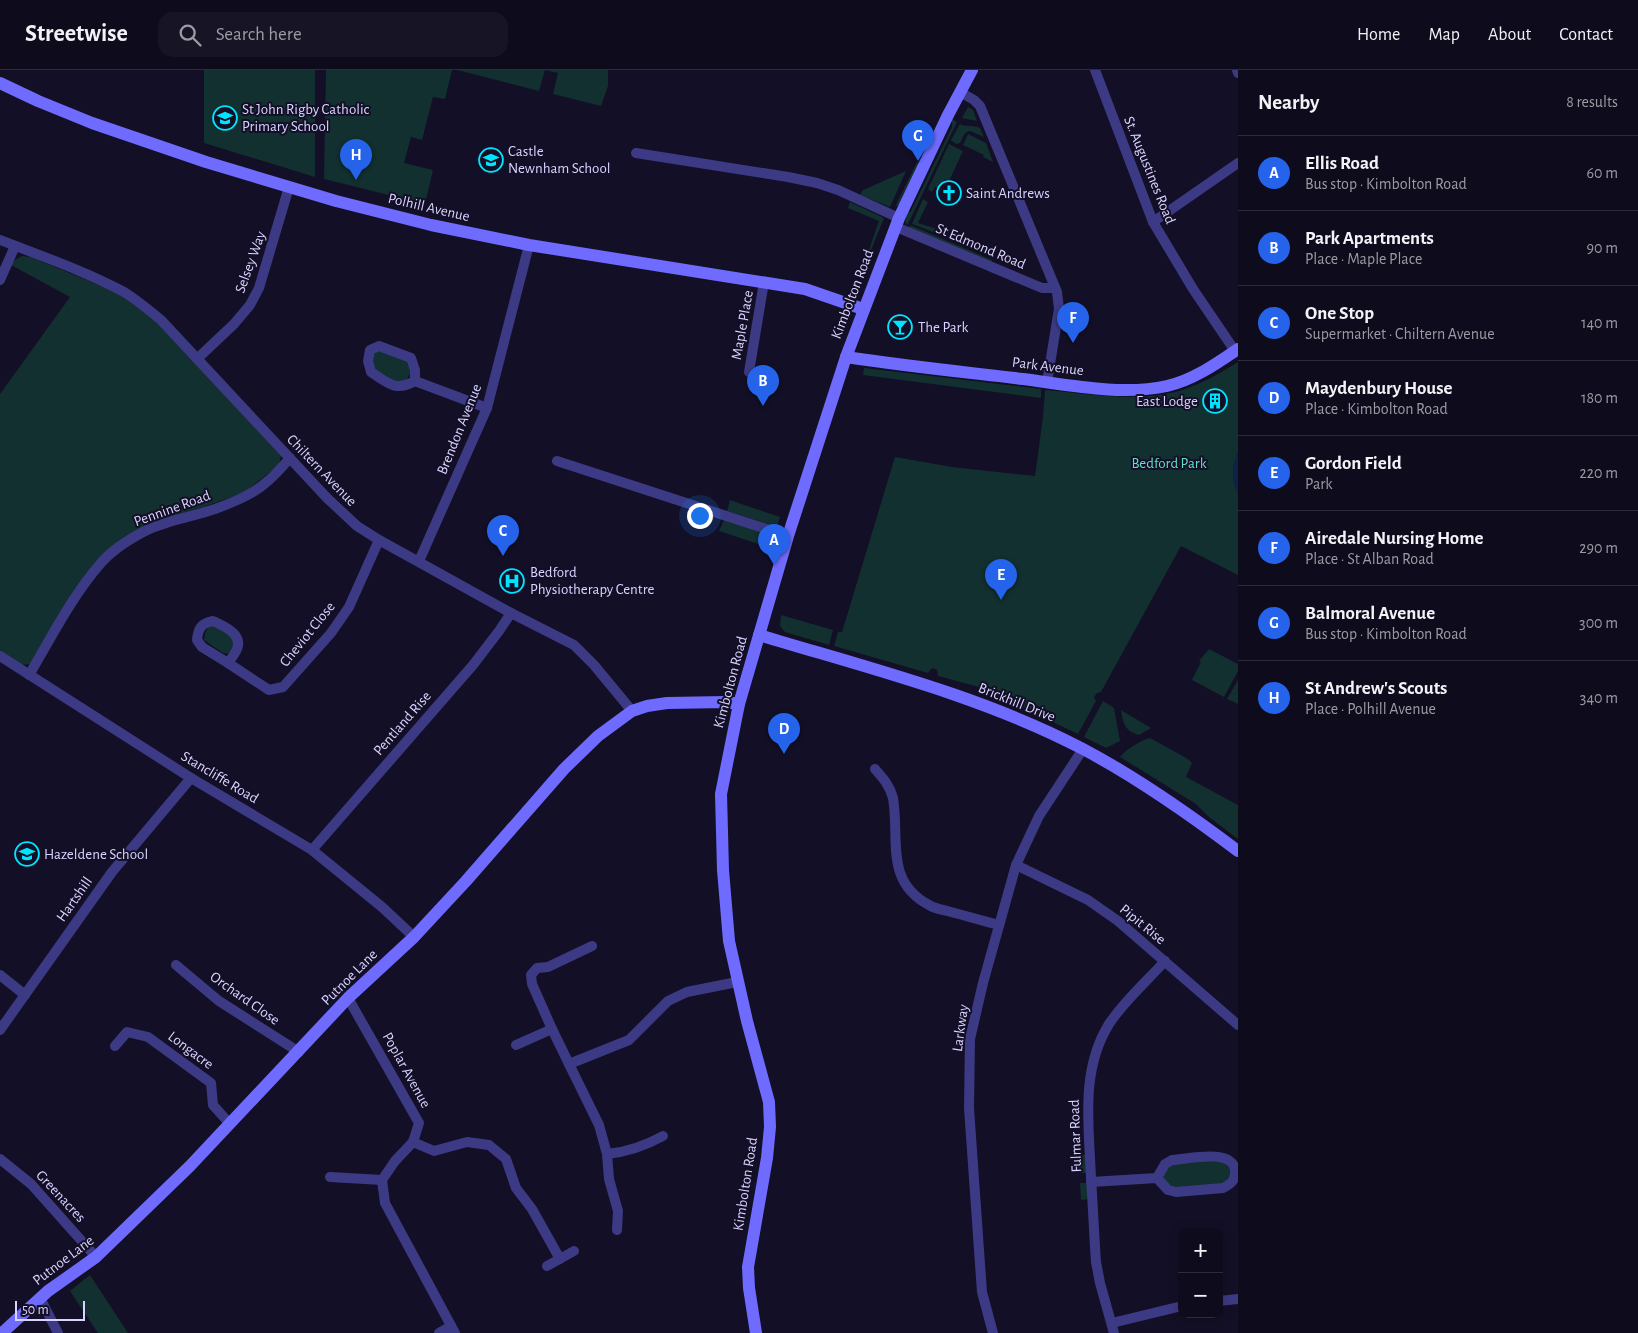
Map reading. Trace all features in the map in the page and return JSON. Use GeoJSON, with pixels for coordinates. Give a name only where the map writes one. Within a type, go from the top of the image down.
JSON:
{"type":"FeatureCollection","features":[{"type":"Feature","properties":{"kind":"street","name":"Kimbolton Road"},"geometry":{"type":"LineString","coordinates":[[756,1333],[749,1288],[748,1267],[767,1158],[770,1127],[768,1102],[737,982],[729,942],[724,902],[721,794],[739,704],[788,536],[846,358],[863,309],[898,223],[972,70]]}},
{"type":"Feature","properties":{"kind":"street","name":"St. Augustines Road"},"geometry":{"type":"LineString","coordinates":[[1095,70],[1153,222],[1192,289],[1237,350]]}},
{"type":"Feature","properties":{"kind":"street","name":"Polhill Avenue"},"geometry":{"type":"LineString","coordinates":[[0,84],[92,122],[206,162],[289,187],[431,225],[529,245],[805,289],[863,309]]}},
{"type":"Feature","properties":{"kind":"street"},"geometry":{"type":"LineString","coordinates":[[960,92],[980,106],[1060,302],[1047,382]]}},
{"type":"Feature","properties":{"kind":"street","name":"St Edmond Road"},"geometry":{"type":"LineString","coordinates":[[636,152],[817,183],[838,190],[898,223],[1042,288],[1055,288]]}},
{"type":"Feature","properties":{"kind":"street"},"geometry":{"type":"LineString","coordinates":[[1153,222],[1238,163]]}},
{"type":"Feature","properties":{"kind":"street","name":"Selsey Way"},"geometry":{"type":"LineString","coordinates":[[198,358],[234,324],[250,305],[259,288],[289,187]]}},
{"type":"Feature","properties":{"kind":"street","name":"Chiltern Avenue"},"geometry":{"type":"LineString","coordinates":[[0,240],[124,293],[142,304],[161,320],[198,358],[290,458],[357,526],[511,613],[574,645],[594,665],[632,711]]}},
{"type":"Feature","properties":{"kind":"street","name":"Brendon Avenue"},"geometry":{"type":"LineString","coordinates":[[418,561],[486,408],[529,245]]}},
{"type":"Feature","properties":{"kind":"street"},"geometry":{"type":"LineString","coordinates":[[0,280],[15,246]]}},
{"type":"Feature","properties":{"kind":"street","name":"Maple Place"},"geometry":{"type":"LineString","coordinates":[[749,372],[764,282]]}},
{"type":"Feature","properties":{"kind":"street"},"geometry":{"type":"LineString","coordinates":[[415,381],[416,370],[411,358],[379,346],[370,350],[368,361],[371,372],[394,387],[405,386],[415,381],[486,408]]}},
{"type":"Feature","properties":{"kind":"street","name":"Park Avenue"},"geometry":{"type":"LineString","coordinates":[[846,358],[1121,390],[1146,390],[1169,386],[1193,377],[1237,350]]}},
{"type":"Feature","properties":{"kind":"street","name":"Pennine Road"},"geometry":{"type":"LineString","coordinates":[[29,675],[62,620],[101,562],[145,531],[215,509],[244,497],[268,482],[290,458]]}},
{"type":"Feature","properties":{"kind":"street"},"geometry":{"type":"LineString","coordinates":[[557,461],[788,536]]}},
{"type":"Feature","properties":{"kind":"street","name":"Cheviot Close"},"geometry":{"type":"LineString","coordinates":[[228,663],[237,649],[238,641],[234,633],[213,621],[205,622],[198,630],[196,640],[202,647],[269,690],[283,687],[331,633],[344,614],[379,540]]}},
{"type":"Feature","properties":{"kind":"street","name":"Pentland Rise"},"geometry":{"type":"LineString","coordinates":[[312,850],[473,665],[511,613]]}},
{"type":"Feature","properties":{"kind":"street","name":"Brickhill Drive"},"geometry":{"type":"LineString","coordinates":[[759,635],[976,702],[1016,718],[1111,764],[1186,812],[1238,851]]}},
{"type":"Feature","properties":{"kind":"street","name":"Stancliffe Road"},"geometry":{"type":"LineString","coordinates":[[0,656],[191,778],[312,850],[382,907],[414,937]]}},
{"type":"Feature","properties":{"kind":"street","name":"Putnoe Lane"},"geometry":{"type":"LineString","coordinates":[[2,1333],[40,1298],[96,1258],[190,1166],[348,998],[414,937],[564,769],[598,736],[632,711],[648,706],[667,703],[726,702],[739,704]]}},
{"type":"Feature","properties":{"kind":"street","name":"Larkway"},"geometry":{"type":"LineString","coordinates":[[993,1333],[982,1292],[969,1098],[970,1039],[983,983],[1016,865],[1039,816],[1083,749]]}},
{"type":"Feature","properties":{"kind":"street"},"geometry":{"type":"LineString","coordinates":[[875,769],[888,785],[893,798],[897,864],[901,878],[908,888],[917,898],[931,906],[1000,925]]}},
{"type":"Feature","properties":{"kind":"street","name":"Hartshill"},"geometry":{"type":"LineString","coordinates":[[0,1030],[112,872],[191,778]]}},
{"type":"Feature","properties":{"kind":"street","name":"Pipit Rise"},"geometry":{"type":"LineString","coordinates":[[1016,865],[1088,900],[1118,921],[1238,1025]]}},
{"type":"Feature","properties":{"kind":"street"},"geometry":{"type":"LineString","coordinates":[[592,946],[548,967],[537,968],[531,976],[537,996],[599,1125],[607,1154],[609,1179],[618,1211],[617,1230]]}},
{"type":"Feature","properties":{"kind":"street","name":"Fulmar Road"},"geometry":{"type":"LineString","coordinates":[[1113,1328],[1096,1262],[1088,1109],[1089,1079],[1094,1058],[1110,1024],[1122,1007],[1165,961]]}},
{"type":"Feature","properties":{"kind":"street","name":"Orchard Close"},"geometry":{"type":"LineString","coordinates":[[176,965],[219,1001],[299,1052]]}},
{"type":"Feature","properties":{"kind":"street"},"geometry":{"type":"LineString","coordinates":[[0,975],[25,995]]}},
{"type":"Feature","properties":{"kind":"street"},"geometry":{"type":"LineString","coordinates":[[569,1064],[629,1040],[668,1001],[687,992],[737,982]]}},
{"type":"Feature","properties":{"kind":"street","name":"Poplar Avenue"},"geometry":{"type":"LineString","coordinates":[[348,998],[419,1123],[413,1142]]}},
{"type":"Feature","properties":{"kind":"street"},"geometry":{"type":"LineString","coordinates":[[516,1045],[552,1028]]}},
{"type":"Feature","properties":{"kind":"street","name":"Longacre"},"geometry":{"type":"LineString","coordinates":[[115,1046],[127,1032],[148,1037],[211,1083],[214,1105],[230,1124]]}},
{"type":"Feature","properties":{"kind":"street"},"geometry":{"type":"LineString","coordinates":[[607,1154],[625,1152],[663,1136]]}},
{"type":"Feature","properties":{"kind":"street"},"geometry":{"type":"LineString","coordinates":[[439,1333],[453,1330],[384,1202],[382,1180],[394,1161],[413,1142],[434,1150],[467,1142],[489,1145],[506,1159],[516,1188],[532,1209],[560,1259]]}},
{"type":"Feature","properties":{"kind":"street"},"geometry":{"type":"LineString","coordinates":[[1221,1156],[1229,1159],[1234,1164],[1236,1172],[1230,1184],[1223,1188],[1176,1192],[1168,1190],[1157,1178],[1165,1164],[1172,1160],[1221,1156]]}},
{"type":"Feature","properties":{"kind":"street","name":"Greenacres"},"geometry":{"type":"LineString","coordinates":[[0,1159],[31,1184],[96,1258]]}},
{"type":"Feature","properties":{"kind":"street"},"geometry":{"type":"LineString","coordinates":[[330,1178],[382,1180]]}},
{"type":"Feature","properties":{"kind":"street"},"geometry":{"type":"LineString","coordinates":[[1091,1182],[1157,1178]]}},
{"type":"Feature","properties":{"kind":"street"},"geometry":{"type":"LineString","coordinates":[[547,1266],[574,1251]]}},
{"type":"Feature","properties":{"kind":"street"},"geometry":{"type":"LineString","coordinates":[[40,1298],[58,1333]]}},
{"type":"Feature","properties":{"kind":"street"},"geometry":{"type":"LineString","coordinates":[[1223,1301],[1238,1299]]}},
{"type":"Feature","properties":{"kind":"street"},"geometry":{"type":"LineString","coordinates":[[1113,1328],[1178,1307]]}},
{"type":"Feature","properties":{"kind":"green space"},"geometry":{"type":"Polygon","coordinates":[[[204,70],[315,70],[315,177],[204,143],[204,70]]]}},
{"type":"Feature","properties":{"kind":"green space"},"geometry":{"type":"Polygon","coordinates":[[[326,70],[452,70],[445,99],[433,97],[422,140],[411,137],[404,163],[433,170],[425,204],[324,179],[326,70]]]}},
{"type":"Feature","properties":{"kind":"green space"},"geometry":{"type":"Polygon","coordinates":[[[457,70],[545,70],[539,91],[457,70]]]}},
{"type":"Feature","properties":{"kind":"green space"},"geometry":{"type":"Polygon","coordinates":[[[545,70],[608,70],[608,86],[601,106],[553,94],[558,73],[545,70]]]}},
{"type":"Feature","properties":{"kind":"green space"},"geometry":{"type":"Polygon","coordinates":[[[968,107],[973,110],[977,121],[962,118],[968,107]]]}},
{"type":"Feature","properties":{"kind":"green space"},"geometry":{"type":"Polygon","coordinates":[[[952,119],[957,122],[907,226],[905,221],[906,213],[911,211],[952,127],[952,119]]]}},
{"type":"Feature","properties":{"kind":"green space"},"geometry":{"type":"Polygon","coordinates":[[[960,124],[980,128],[984,137],[970,131],[965,133],[960,143],[956,144],[951,140],[960,124]]]}},
{"type":"Feature","properties":{"kind":"green space"},"geometry":{"type":"Polygon","coordinates":[[[968,134],[986,143],[993,162],[983,157],[984,155],[963,145],[968,134]]]}},
{"type":"Feature","properties":{"kind":"green space"},"geometry":{"type":"Polygon","coordinates":[[[949,144],[963,151],[949,181],[945,179],[941,186],[942,190],[935,187],[932,192],[928,189],[949,144]]]}},
{"type":"Feature","properties":{"kind":"green space"},"geometry":{"type":"Polygon","coordinates":[[[917,162],[919,163],[900,204],[895,207],[917,162]]]}},
{"type":"Feature","properties":{"kind":"green space"},"geometry":{"type":"Polygon","coordinates":[[[906,171],[890,207],[860,195],[863,190],[906,171]]]}},
{"type":"Feature","properties":{"kind":"green space"},"geometry":{"type":"Polygon","coordinates":[[[923,199],[928,202],[918,223],[941,230],[940,232],[947,235],[946,237],[912,224],[923,199]]]}},
{"type":"Feature","properties":{"kind":"green space"},"geometry":{"type":"Polygon","coordinates":[[[850,202],[884,218],[865,265],[879,221],[848,208],[850,202]]]}},
{"type":"Feature","properties":{"kind":"green space"},"geometry":{"type":"Polygon","coordinates":[[[910,225],[992,260],[991,263],[909,228],[910,225]]]}},
{"type":"Feature","properties":{"kind":"green space"},"geometry":{"type":"Polygon","coordinates":[[[951,232],[969,240],[967,246],[948,238],[951,232]]]}},
{"type":"Feature","properties":{"kind":"green space"},"geometry":{"type":"Polygon","coordinates":[[[22,256],[31,257],[118,293],[154,319],[282,451],[279,465],[243,493],[151,523],[120,541],[32,664],[19,665],[0,653],[0,394],[70,297],[11,265],[13,261],[22,256]]]}},
{"type":"Feature","properties":{"kind":"green space"},"geometry":{"type":"Polygon","coordinates":[[[383,351],[407,362],[411,372],[406,381],[397,384],[373,368],[372,358],[375,352],[383,351]]]}},
{"type":"Feature","properties":{"kind":"green space","name":"Bedford Park"},"geometry":{"type":"Polygon","coordinates":[[[1238,362],[1238,575],[1181,546],[1101,692],[1097,693],[1094,697],[1096,701],[1078,734],[979,687],[938,676],[937,670],[932,668],[928,673],[834,646],[838,632],[842,632],[895,457],[952,467],[1035,476],[1045,390],[1122,397],[1161,395],[1180,391],[1198,384],[1238,362]]]}},
{"type":"Feature","properties":{"kind":"green space"},"geometry":{"type":"Polygon","coordinates":[[[864,368],[1041,389],[1041,398],[863,375],[864,368]]]}},
{"type":"Feature","properties":{"kind":"green space"},"geometry":{"type":"Polygon","coordinates":[[[730,500],[780,517],[778,524],[774,526],[727,511],[730,500]]]}},
{"type":"Feature","properties":{"kind":"green space"},"geometry":{"type":"Polygon","coordinates":[[[724,520],[771,536],[774,541],[771,548],[719,531],[724,520]]]}},
{"type":"Feature","properties":{"kind":"green space"},"geometry":{"type":"Polygon","coordinates":[[[781,615],[833,630],[829,645],[785,632],[780,626],[781,615]]]}},
{"type":"Feature","properties":{"kind":"green space"},"geometry":{"type":"Polygon","coordinates":[[[214,623],[237,637],[230,654],[223,653],[204,640],[206,630],[214,623]]]}},
{"type":"Feature","properties":{"kind":"green space"},"geometry":{"type":"Polygon","coordinates":[[[1209,649],[1238,664],[1238,671],[1224,697],[1192,680],[1201,662],[1199,661],[1209,649]]]}},
{"type":"Feature","properties":{"kind":"green space"},"geometry":{"type":"Polygon","coordinates":[[[1238,680],[1238,704],[1227,699],[1238,680]]]}},
{"type":"Feature","properties":{"kind":"green space"},"geometry":{"type":"Polygon","coordinates":[[[1103,701],[1114,708],[1120,741],[1106,748],[1084,737],[1103,701]]]}},
{"type":"Feature","properties":{"kind":"green space"},"geometry":{"type":"Polygon","coordinates":[[[1121,710],[1151,728],[1139,735],[1131,731],[1124,723],[1121,710]]]}},
{"type":"Feature","properties":{"kind":"green space"},"geometry":{"type":"Polygon","coordinates":[[[1150,738],[1192,763],[1186,777],[1238,805],[1238,839],[1209,817],[1196,804],[1120,757],[1126,751],[1150,738]]]}},
{"type":"Feature","properties":{"kind":"green space"},"geometry":{"type":"Polygon","coordinates":[[[1079,1155],[1087,1155],[1087,1173],[1079,1173],[1079,1155]]]}},
{"type":"Feature","properties":{"kind":"green space"},"geometry":{"type":"Polygon","coordinates":[[[1221,1159],[1233,1172],[1228,1183],[1176,1188],[1164,1179],[1164,1172],[1173,1163],[1221,1159]]]}},
{"type":"Feature","properties":{"kind":"green space"},"geometry":{"type":"Polygon","coordinates":[[[1080,1183],[1088,1183],[1089,1199],[1081,1200],[1080,1183]]]}},
{"type":"Feature","properties":{"kind":"green space"},"geometry":{"type":"Polygon","coordinates":[[[90,1275],[128,1333],[98,1333],[70,1291],[90,1275]]]}},
{"type":"Feature","properties":{"kind":"water"},"geometry":{"type":"Polygon","coordinates":[[[1238,451],[1238,495],[1233,473],[1238,451]]]}},
{"type":"Feature","properties":{"kind":"place","name":"St John Rigby Catholic Primary School"},"geometry":{"type":"Point","coordinates":[225,118]}},
{"type":"Feature","properties":{"kind":"place","name":"Castle Newnham School"},"geometry":{"type":"Point","coordinates":[491,160]}},
{"type":"Feature","properties":{"kind":"place","name":"Balmoral Avenue"},"geometry":{"type":"Point","coordinates":[918,161]}},
{"type":"Feature","properties":{"kind":"place","name":"St Andrew's Scouts"},"geometry":{"type":"Point","coordinates":[356,180]}},
{"type":"Feature","properties":{"kind":"place","name":"Saint Andrews"},"geometry":{"type":"Point","coordinates":[949,193]}},
{"type":"Feature","properties":{"kind":"place","name":"The Park"},"geometry":{"type":"Point","coordinates":[900,327]}},
{"type":"Feature","properties":{"kind":"place","name":"Airedale Nursing Home"},"geometry":{"type":"Point","coordinates":[1073,343]}},
{"type":"Feature","properties":{"kind":"place","name":"East Lodge"},"geometry":{"type":"Point","coordinates":[1215,401]}},
{"type":"Feature","properties":{"kind":"place","name":"Park Apartments"},"geometry":{"type":"Point","coordinates":[763,406]}},
{"type":"Feature","properties":{"kind":"place","name":"One Stop"},"geometry":{"type":"Point","coordinates":[503,556]}},
{"type":"Feature","properties":{"kind":"place","name":"Ellis Road"},"geometry":{"type":"Point","coordinates":[774,565]}},
{"type":"Feature","properties":{"kind":"place","name":"Bedford Physiotherapy Centre"},"geometry":{"type":"Point","coordinates":[512,581]}},
{"type":"Feature","properties":{"kind":"place","name":"Gordon Field"},"geometry":{"type":"Point","coordinates":[1001,600]}},
{"type":"Feature","properties":{"kind":"place","name":"Maydenbury House"},"geometry":{"type":"Point","coordinates":[784,754]}},
{"type":"Feature","properties":{"kind":"place","name":"Hazeldene School"},"geometry":{"type":"Point","coordinates":[27,854]}}]}
